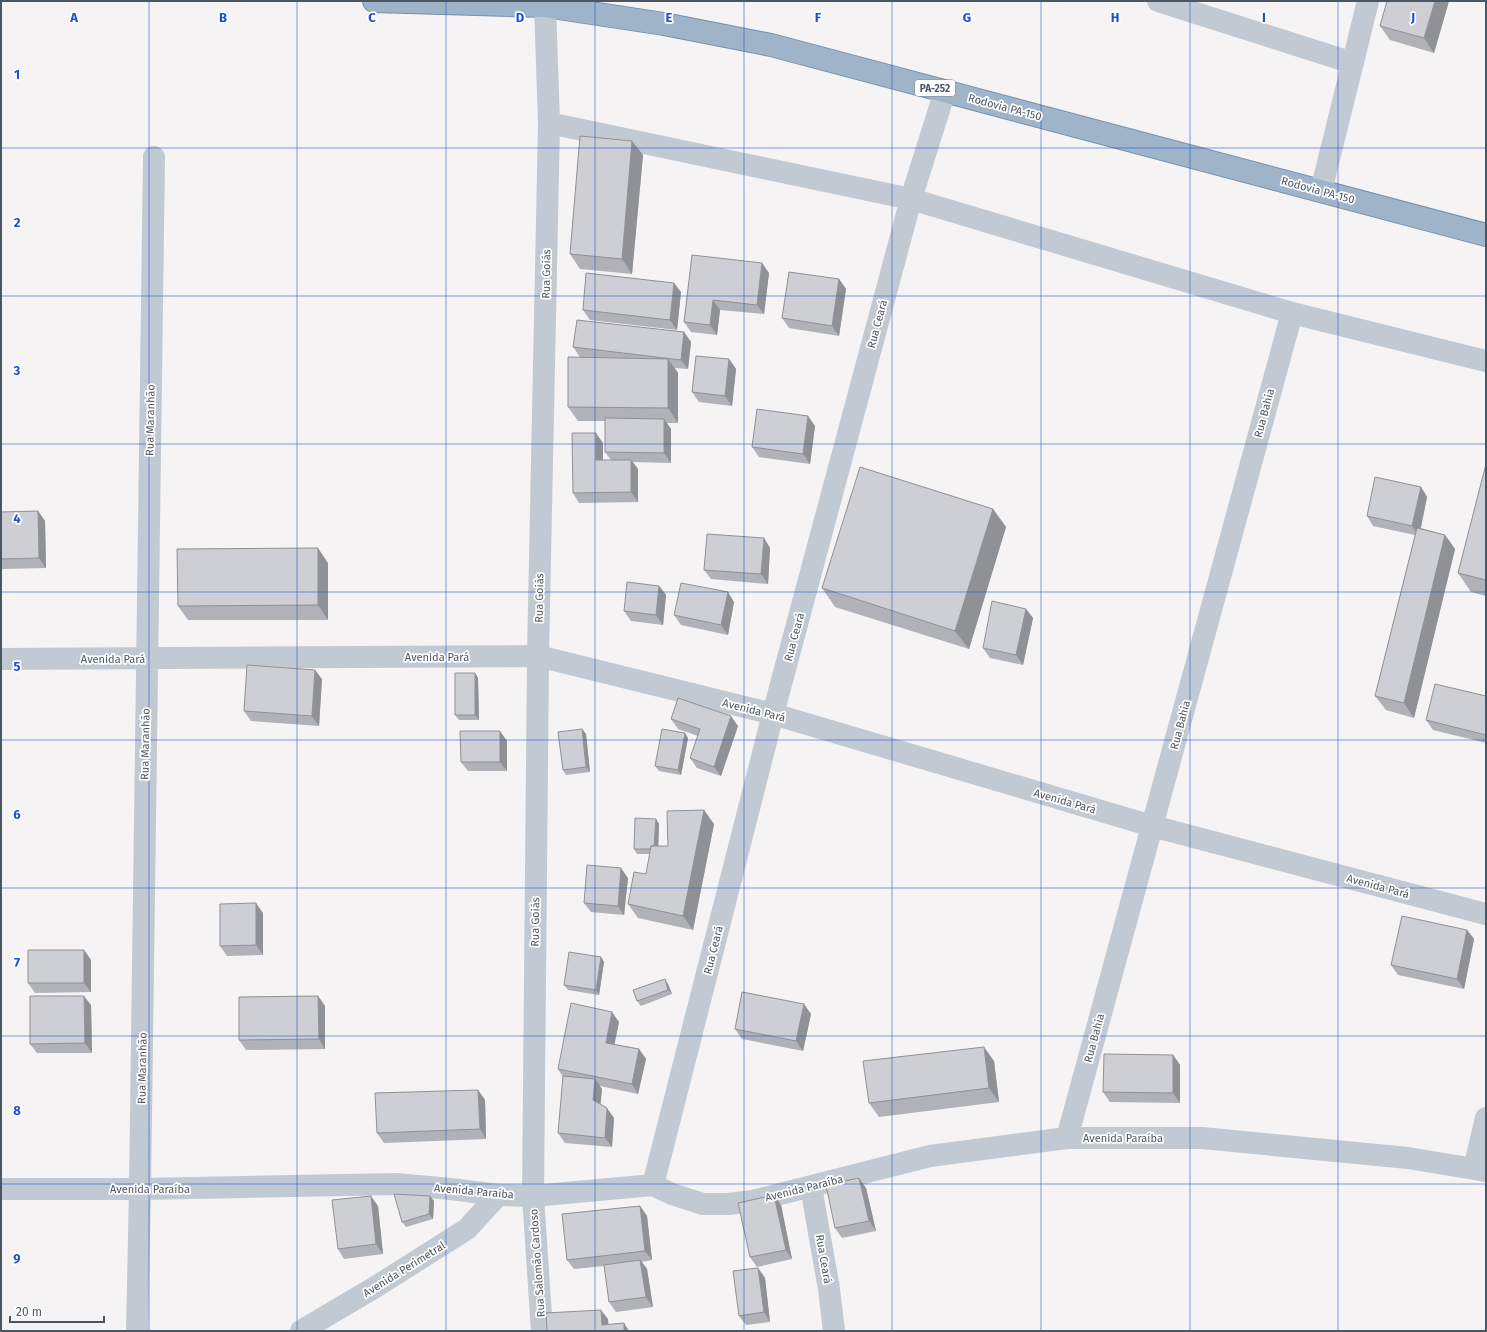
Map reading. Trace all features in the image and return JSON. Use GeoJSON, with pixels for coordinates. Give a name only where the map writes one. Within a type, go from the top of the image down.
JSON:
{"type":"FeatureCollection","features":[{"type":"Feature","properties":{"kind":"highway","name":"Rodovia PA-150"},"geometry":{"type":"LineString","coordinates":[[374,1],[545,4],[664,24],[771,45],[1486,235]]}},
{"type":"Feature","properties":{"kind":"street"},"geometry":{"type":"LineString","coordinates":[[1158,1],[1353,63]]}},
{"type":"Feature","properties":{"kind":"street"},"geometry":{"type":"LineString","coordinates":[[1321,191],[1368,1]]}},
{"type":"Feature","properties":{"kind":"street","name":"Rua Goiás"},"geometry":{"type":"LineString","coordinates":[[532,1196],[538,656],[549,123],[545,4]]}},
{"type":"Feature","properties":{"kind":"street","name":"Rua Ceará"},"geometry":{"type":"LineString","coordinates":[[653,1185],[773,714],[910,199],[945,91]]}},
{"type":"Feature","properties":{"kind":"street"},"geometry":{"type":"LineString","coordinates":[[549,123],[910,199],[1292,313],[1486,361]]}},
{"type":"Feature","properties":{"kind":"street","name":"Rua Maranhão"},"geometry":{"type":"LineString","coordinates":[[137,1331],[154,157]]}},
{"type":"Feature","properties":{"kind":"street","name":"Rua Bahia"},"geometry":{"type":"LineString","coordinates":[[1068,1138],[1292,313]]}},
{"type":"Feature","properties":{"kind":"street","name":"Avenida Pará"},"geometry":{"type":"LineString","coordinates":[[1,659],[538,656],[773,714],[1152,826],[1486,914]]}},
{"type":"Feature","properties":{"kind":"street"},"geometry":{"type":"LineString","coordinates":[[1480,1170],[1486,1118]]}},
{"type":"Feature","properties":{"kind":"street","name":"Avenida Paraíba"},"geometry":{"type":"LineString","coordinates":[[1,1189],[140,1189],[396,1184],[498,1195],[532,1196],[653,1185],[672,1194],[703,1204],[728,1204],[753,1201],[930,1156],[1068,1138],[1202,1138],[1408,1158],[1480,1170]]}},
{"type":"Feature","properties":{"kind":"street","name":"Rua Ceará"},"geometry":{"type":"LineString","coordinates":[[811,1187],[829,1288],[834,1331]]}},
{"type":"Feature","properties":{"kind":"street","name":"Avenida Perimetral"},"geometry":{"type":"LineString","coordinates":[[301,1331],[377,1286],[466,1229],[498,1195]]}},
{"type":"Feature","properties":{"kind":"street","name":"Rua Salomão Cardoso"},"geometry":{"type":"LineString","coordinates":[[532,1196],[542,1331]]}},
{"type":"Feature","properties":{"kind":"building"},"geometry":{"type":"Polygon","coordinates":[[[1387,1],[1435,1],[1424,38],[1380,26],[1387,1]]]}},
{"type":"Feature","properties":{"kind":"building"},"geometry":{"type":"Polygon","coordinates":[[[580,136],[632,141],[622,259],[570,254],[580,136]]]}},
{"type":"Feature","properties":{"kind":"building"},"geometry":{"type":"Polygon","coordinates":[[[692,255],[762,263],[757,305],[713,300],[710,325],[684,322],[692,255]]]}},
{"type":"Feature","properties":{"kind":"building"},"geometry":{"type":"Polygon","coordinates":[[[789,272],[839,279],[832,326],[782,318],[789,272]]]}},
{"type":"Feature","properties":{"kind":"building"},"geometry":{"type":"Polygon","coordinates":[[[586,273],[674,283],[670,320],[583,310],[586,273]]]}},
{"type":"Feature","properties":{"kind":"building"},"geometry":{"type":"Polygon","coordinates":[[[577,320],[684,332],[681,360],[573,347],[577,320]]]}},
{"type":"Feature","properties":{"kind":"building"},"geometry":{"type":"Polygon","coordinates":[[[696,356],[729,359],[725,396],[692,392],[696,356]]]}},
{"type":"Feature","properties":{"kind":"building"},"geometry":{"type":"Polygon","coordinates":[[[568,357],[668,359],[668,408],[568,407],[568,357]]]}},
{"type":"Feature","properties":{"kind":"building"},"geometry":{"type":"Polygon","coordinates":[[[757,409],[808,416],[803,454],[752,447],[757,409]]]}},
{"type":"Feature","properties":{"kind":"building"},"geometry":{"type":"Polygon","coordinates":[[[605,418],[664,419],[664,453],[605,452],[605,418]]]}},
{"type":"Feature","properties":{"kind":"building"},"geometry":{"type":"Polygon","coordinates":[[[572,433],[596,433],[596,460],[631,460],[631,492],[573,493],[572,433]]]}},
{"type":"Feature","properties":{"kind":"building"},"geometry":{"type":"Polygon","coordinates":[[[1486,464],[1486,580],[1458,573],[1486,464]]]}},
{"type":"Feature","properties":{"kind":"building"},"geometry":{"type":"Polygon","coordinates":[[[860,467],[993,509],[955,631],[822,588],[860,467]]]}},
{"type":"Feature","properties":{"kind":"building"},"geometry":{"type":"Polygon","coordinates":[[[1375,477],[1421,487],[1412,526],[1367,516],[1375,477]]]}},
{"type":"Feature","properties":{"kind":"building"},"geometry":{"type":"Polygon","coordinates":[[[38,511],[39,558],[1,559],[1,512],[38,511]]]}},
{"type":"Feature","properties":{"kind":"building"},"geometry":{"type":"Polygon","coordinates":[[[1417,528],[1445,535],[1404,703],[1375,696],[1417,528]]]}},
{"type":"Feature","properties":{"kind":"building"},"geometry":{"type":"Polygon","coordinates":[[[707,534],[764,538],[761,574],[704,570],[707,534]]]}},
{"type":"Feature","properties":{"kind":"building"},"geometry":{"type":"Polygon","coordinates":[[[318,548],[318,605],[178,606],[177,549],[318,548]]]}},
{"type":"Feature","properties":{"kind":"building"},"geometry":{"type":"Polygon","coordinates":[[[627,582],[659,586],[656,615],[624,611],[627,582]]]}},
{"type":"Feature","properties":{"kind":"building"},"geometry":{"type":"Polygon","coordinates":[[[681,583],[728,592],[721,625],[674,615],[681,583]]]}},
{"type":"Feature","properties":{"kind":"building"},"geometry":{"type":"Polygon","coordinates":[[[992,601],[1026,609],[1016,655],[983,648],[992,601]]]}},
{"type":"Feature","properties":{"kind":"building"},"geometry":{"type":"Polygon","coordinates":[[[247,665],[315,670],[312,716],[244,711],[247,665]]]}},
{"type":"Feature","properties":{"kind":"building"},"geometry":{"type":"Polygon","coordinates":[[[455,673],[475,673],[475,715],[455,715],[455,673]]]}},
{"type":"Feature","properties":{"kind":"building"},"geometry":{"type":"Polygon","coordinates":[[[1435,684],[1486,696],[1486,735],[1426,720],[1435,684]]]}},
{"type":"Feature","properties":{"kind":"building"},"geometry":{"type":"Polygon","coordinates":[[[678,698],[731,716],[714,767],[690,758],[700,729],[671,719],[678,698]]]}},
{"type":"Feature","properties":{"kind":"building"},"geometry":{"type":"Polygon","coordinates":[[[582,729],[586,767],[563,770],[558,732],[582,729]]]}},
{"type":"Feature","properties":{"kind":"building"},"geometry":{"type":"Polygon","coordinates":[[[662,729],[685,733],[678,770],[655,766],[662,729]]]}},
{"type":"Feature","properties":{"kind":"building"},"geometry":{"type":"Polygon","coordinates":[[[460,731],[500,731],[500,762],[461,762],[460,731]]]}},
{"type":"Feature","properties":{"kind":"building"},"geometry":{"type":"Polygon","coordinates":[[[704,810],[683,916],[628,904],[634,872],[646,874],[651,846],[668,846],[667,811],[704,810]]]}},
{"type":"Feature","properties":{"kind":"building"},"geometry":{"type":"Polygon","coordinates":[[[635,818],[656,819],[654,846],[651,846],[650,849],[634,849],[635,818]]]}},
{"type":"Feature","properties":{"kind":"building"},"geometry":{"type":"Polygon","coordinates":[[[587,865],[621,868],[618,906],[584,903],[587,865]]]}},
{"type":"Feature","properties":{"kind":"building"},"geometry":{"type":"Polygon","coordinates":[[[256,903],[256,945],[220,946],[220,904],[256,903]]]}},
{"type":"Feature","properties":{"kind":"building"},"geometry":{"type":"Polygon","coordinates":[[[1402,916],[1467,930],[1457,979],[1391,965],[1402,916]]]}},
{"type":"Feature","properties":{"kind":"building"},"geometry":{"type":"Polygon","coordinates":[[[28,950],[84,950],[84,983],[28,983],[28,950]]]}},
{"type":"Feature","properties":{"kind":"building"},"geometry":{"type":"Polygon","coordinates":[[[569,952],[601,957],[596,990],[564,985],[569,952]]]}},
{"type":"Feature","properties":{"kind":"building"},"geometry":{"type":"Polygon","coordinates":[[[665,979],[668,990],[637,1001],[633,990],[665,979]]]}},
{"type":"Feature","properties":{"kind":"building"},"geometry":{"type":"Polygon","coordinates":[[[742,992],[804,1004],[796,1041],[735,1029],[742,992]]]}},
{"type":"Feature","properties":{"kind":"building"},"geometry":{"type":"Polygon","coordinates":[[[30,996],[84,996],[85,1043],[30,1044],[30,996]]]}},
{"type":"Feature","properties":{"kind":"building"},"geometry":{"type":"Polygon","coordinates":[[[318,996],[319,1039],[239,1040],[239,997],[318,996]]]}},
{"type":"Feature","properties":{"kind":"building"},"geometry":{"type":"Polygon","coordinates":[[[571,1003],[612,1012],[606,1043],[639,1049],[632,1084],[558,1069],[571,1003]]]}},
{"type":"Feature","properties":{"kind":"building"},"geometry":{"type":"Polygon","coordinates":[[[984,1047],[989,1088],[869,1103],[863,1061],[984,1047]]]}},
{"type":"Feature","properties":{"kind":"building"},"geometry":{"type":"Polygon","coordinates":[[[1104,1054],[1173,1055],[1173,1093],[1103,1092],[1104,1054]]]}},
{"type":"Feature","properties":{"kind":"building"},"geometry":{"type":"Polygon","coordinates":[[[563,1076],[595,1079],[593,1100],[607,1108],[605,1138],[558,1133],[563,1076]]]}},
{"type":"Feature","properties":{"kind":"building"},"geometry":{"type":"Polygon","coordinates":[[[478,1090],[480,1129],[377,1133],[375,1093],[478,1090]]]}},
{"type":"Feature","properties":{"kind":"building"},"geometry":{"type":"Polygon","coordinates":[[[859,1178],[869,1221],[835,1228],[826,1185],[859,1178]]]}},
{"type":"Feature","properties":{"kind":"building"},"geometry":{"type":"Polygon","coordinates":[[[394,1194],[430,1196],[429,1214],[402,1222],[394,1194]]]}},
{"type":"Feature","properties":{"kind":"building"},"geometry":{"type":"Polygon","coordinates":[[[774,1195],[786,1250],[750,1257],[738,1203],[774,1195]]]}},
{"type":"Feature","properties":{"kind":"building"},"geometry":{"type":"Polygon","coordinates":[[[371,1196],[376,1244],[338,1249],[332,1200],[371,1196]]]}},
{"type":"Feature","properties":{"kind":"building"},"geometry":{"type":"Polygon","coordinates":[[[640,1206],[645,1251],[567,1260],[562,1214],[640,1206]]]}},
{"type":"Feature","properties":{"kind":"building"},"geometry":{"type":"Polygon","coordinates":[[[640,1260],[646,1297],[609,1302],[604,1265],[640,1260]]]}},
{"type":"Feature","properties":{"kind":"building"},"geometry":{"type":"Polygon","coordinates":[[[758,1268],[764,1312],[739,1316],[733,1271],[758,1268]]]}},
{"type":"Feature","properties":{"kind":"building"},"geometry":{"type":"Polygon","coordinates":[[[601,1310],[602,1325],[624,1323],[624,1331],[547,1331],[546,1313],[601,1310]]]}}]}
